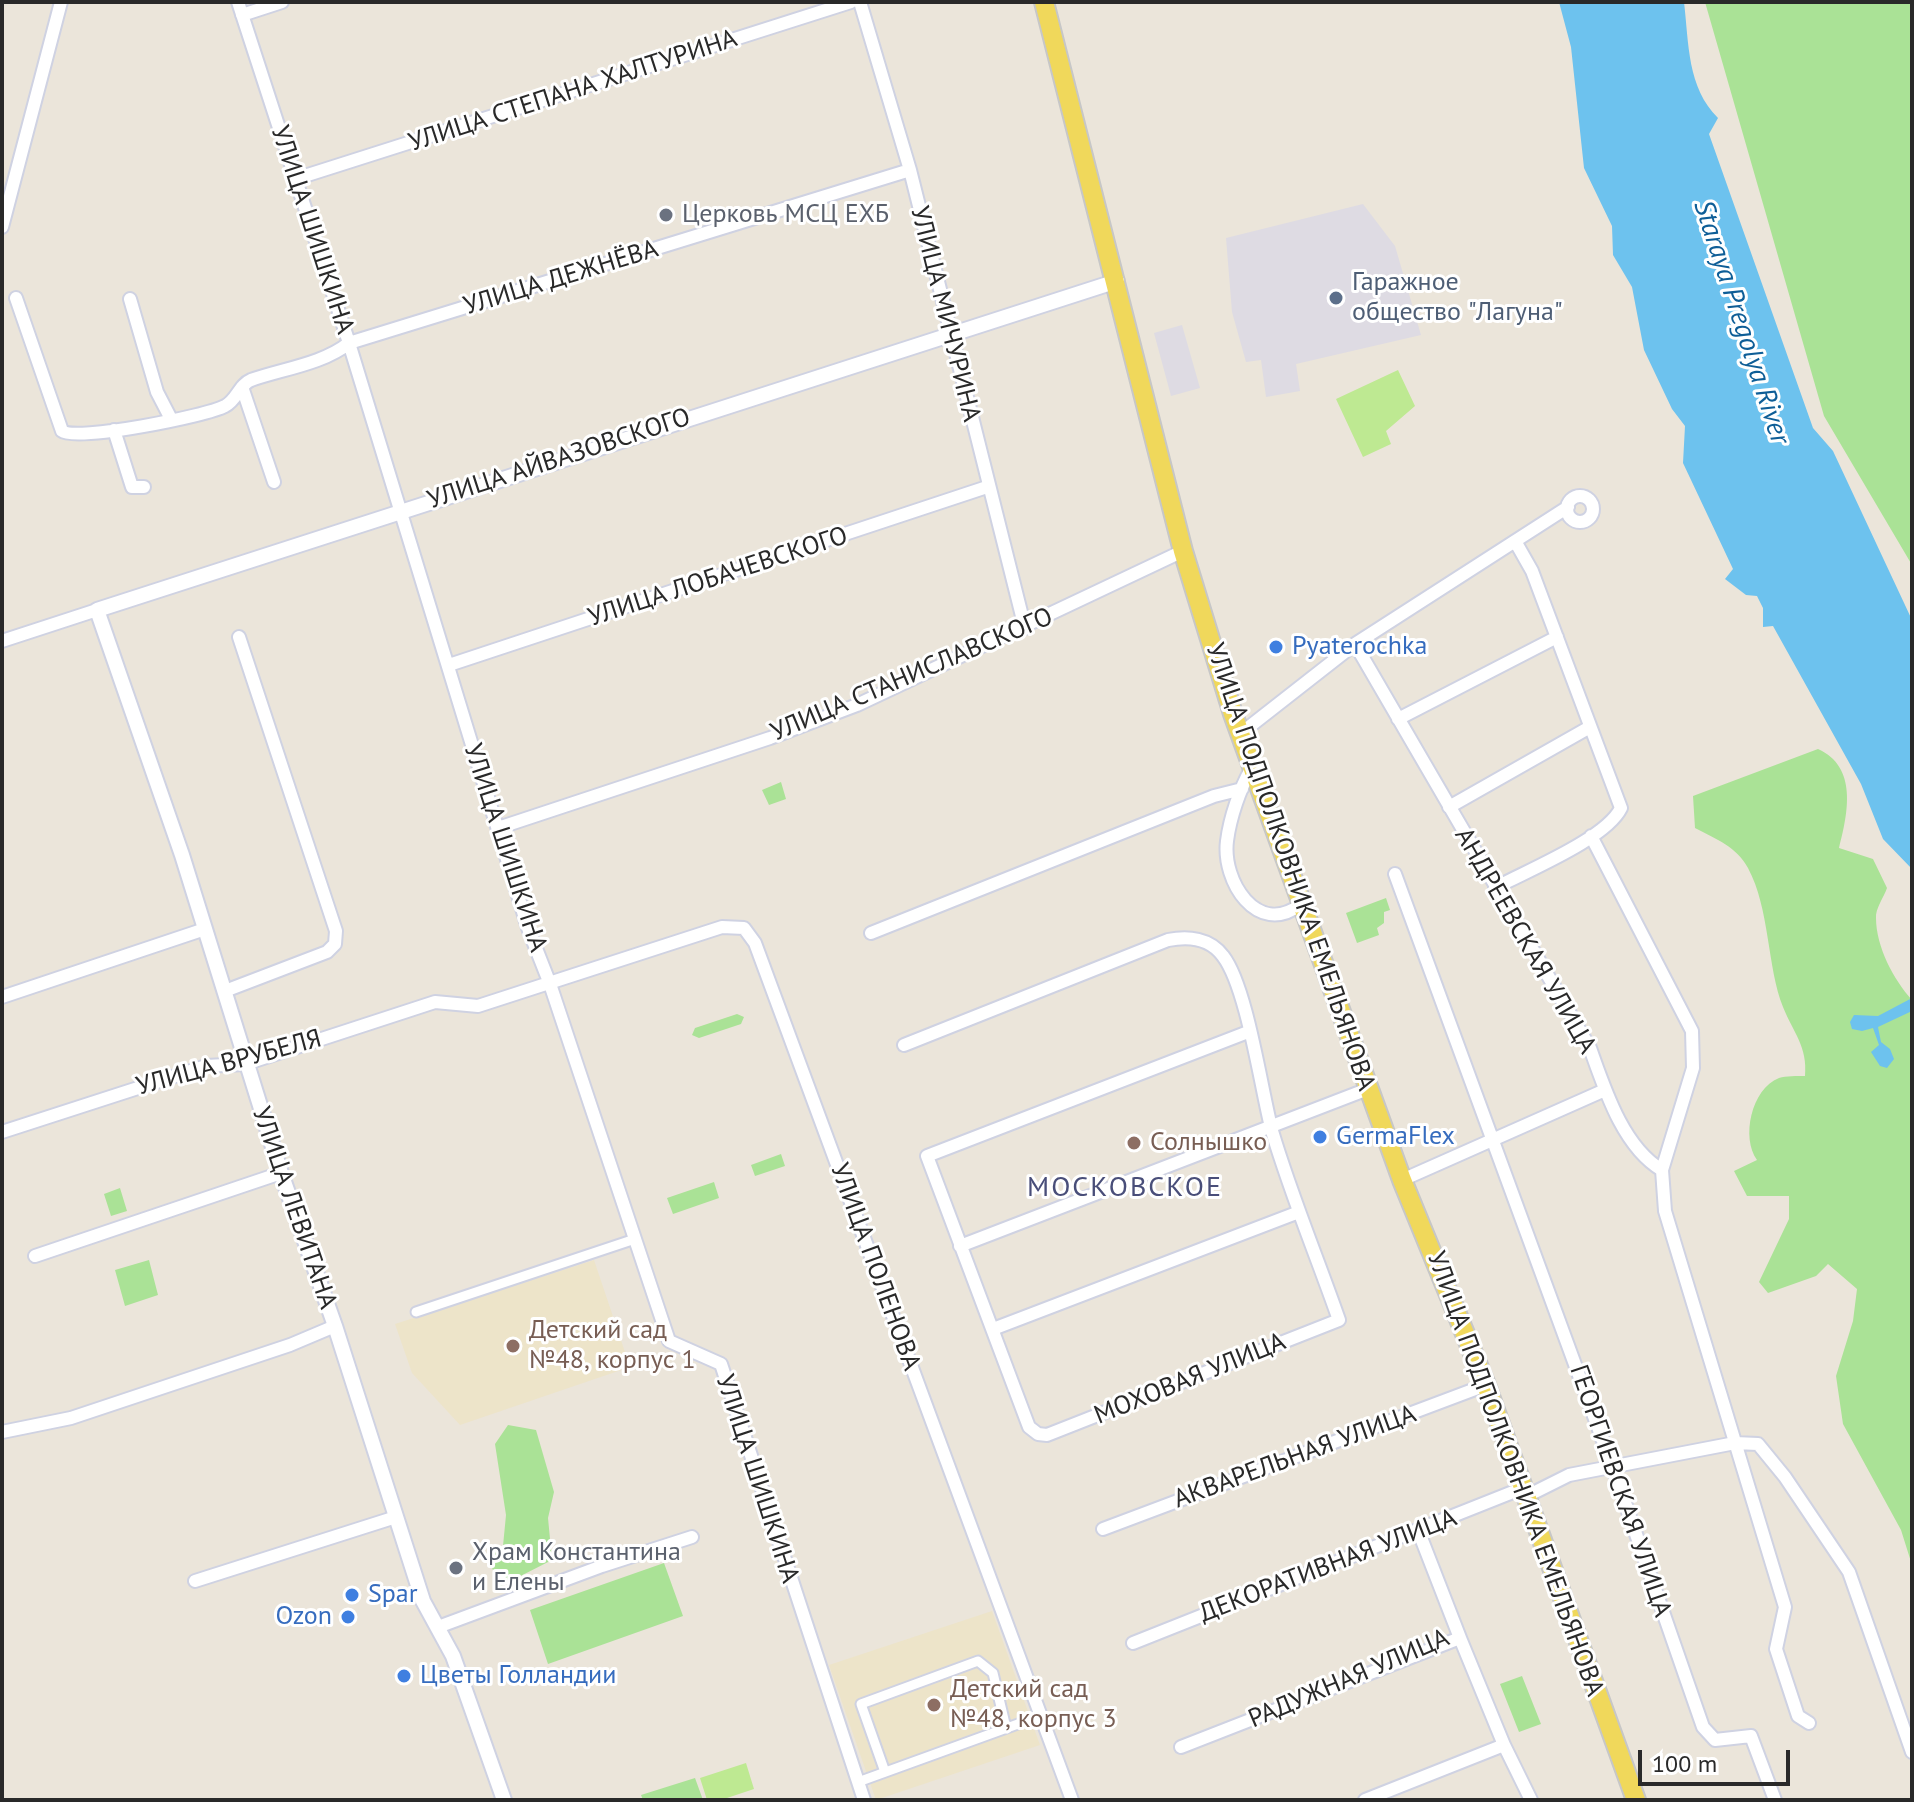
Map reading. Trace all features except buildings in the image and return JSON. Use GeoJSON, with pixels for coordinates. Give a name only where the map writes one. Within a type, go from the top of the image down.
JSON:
{"type":"FeatureCollection","features":[{"type":"Feature","properties":{"kind":"main road","name":"УЛИЦА ПОДПОЛКОВНИКА ЕМЕЛЬЯНОВА"},"geometry":{"type":"LineString","coordinates":[[1044,2],[1183,551],[1251,769],[1402,1180],[1486,1385],[1636,1800]]}},
{"type":"Feature","properties":{"kind":"street"},"geometry":{"type":"LineString","coordinates":[[2,227],[61,2]]}},
{"type":"Feature","properties":{"kind":"street"},"geometry":{"type":"LineString","coordinates":[[240,8],[282,2]]}},
{"type":"Feature","properties":{"kind":"street","name":"УЛИЦА СТЕПАНА ХАЛТУРИНА"},"geometry":{"type":"LineString","coordinates":[[295,179],[851,2]]}},
{"type":"Feature","properties":{"kind":"street","name":"УЛИЦА МИЧУРИНА"},"geometry":{"type":"LineString","coordinates":[[860,2],[910,170],[987,487],[1025,628]]}},
{"type":"Feature","properties":{"kind":"street","name":"УЛИЦА ШИШКИНА"},"geometry":{"type":"LineString","coordinates":[[240,8],[349,343],[528,928],[550,984],[669,1341],[721,1364],[864,1800]]}},
{"type":"Feature","properties":{"kind":"street","name":"УЛИЦА ДЕЖНЁВА"},"geometry":{"type":"LineString","coordinates":[[16,298],[66,435],[114,430],[227,406],[246,382],[335,352],[349,343],[910,170]]}},
{"type":"Feature","properties":{"kind":"street","name":"УЛИЦА АЙВАЗОВСКОГО"},"geometry":{"type":"LineString","coordinates":[[2,641],[1117,281]]}},
{"type":"Feature","properties":{"kind":"street"},"geometry":{"type":"LineString","coordinates":[[130,299],[157,392],[171,419]]}},
{"type":"Feature","properties":{"kind":"street"},"geometry":{"type":"LineString","coordinates":[[242,387],[274,482]]}},
{"type":"Feature","properties":{"kind":"street"},"geometry":{"type":"LineString","coordinates":[[114,430],[132,487],[144,487]]}},
{"type":"Feature","properties":{"kind":"street","name":"УЛИЦА ЛОБАЧЕВСКОГО"},"geometry":{"type":"LineString","coordinates":[[449,665],[987,487]]}},
{"type":"Feature","properties":{"kind":"street"},"geometry":{"type":"LineString","coordinates":[[1240,734],[1355,644],[1568,507]]}},
{"type":"Feature","properties":{"kind":"street"},"geometry":{"type":"LineString","coordinates":[[1495,888],[1591,836],[1616,819],[1621,808],[1532,571],[1515,541]]}},
{"type":"Feature","properties":{"kind":"street","name":"УЛИЦА СТАНИСЛАВСКОГО"},"geometry":{"type":"LineString","coordinates":[[498,828],[770,738],[857,705],[1183,551]]}},
{"type":"Feature","properties":{"kind":"street","name":"УЛИЦА ЛЕВИТАНА"},"geometry":{"type":"LineString","coordinates":[[97,610],[205,929],[245,1064],[335,1326],[423,1601],[459,1672],[504,1800]]}},
{"type":"Feature","properties":{"kind":"street"},"geometry":{"type":"LineString","coordinates":[[225,991],[327,952],[335,944],[336,931],[239,637]]}},
{"type":"Feature","properties":{"kind":"street"},"geometry":{"type":"LineString","coordinates":[[1398,719],[1557,637]]}},
{"type":"Feature","properties":{"kind":"street","name":"АНДРЕЕВСКАЯ УЛИЦА"},"geometry":{"type":"LineString","coordinates":[[1355,644],[1590,1048],[1605,1090],[1643,1159],[1662,1170]]}},
{"type":"Feature","properties":{"kind":"street"},"geometry":{"type":"LineString","coordinates":[[1449,807],[1590,727]]}},
{"type":"Feature","properties":{"kind":"street"},"geometry":{"type":"LineString","coordinates":[[1251,769],[1227,842],[1229,861],[1248,905],[1260,914],[1276,915],[1300,905]]}},
{"type":"Feature","properties":{"kind":"street"},"geometry":{"type":"LineString","coordinates":[[871,933],[1214,796],[1242,789]]}},
{"type":"Feature","properties":{"kind":"street"},"geometry":{"type":"LineString","coordinates":[[1591,836],[1692,1031],[1693,1068],[1662,1170],[1665,1211],[1785,1607],[1776,1649],[1798,1716],[1809,1723]]}},
{"type":"Feature","properties":{"kind":"street","name":"ГЕОРГИЕВСКАЯ УЛИЦА"},"geometry":{"type":"LineString","coordinates":[[1395,874],[1613,1468],[1703,1727],[1715,1740],[1751,1736],[1775,1800]]}},
{"type":"Feature","properties":{"kind":"street","name":"УЛИЦА ПОЛЕНОВА"},"geometry":{"type":"LineString","coordinates":[[550,984],[731,925],[744,928],[752,937],[1072,1800]]}},
{"type":"Feature","properties":{"kind":"street"},"geometry":{"type":"LineString","coordinates":[[2,997],[205,929]]}},
{"type":"Feature","properties":{"kind":"street","name":"МОХОВАЯ УЛИЦА"},"geometry":{"type":"LineString","coordinates":[[904,1045],[1168,940],[1186,936],[1207,943],[1222,955],[1232,974],[1248,1032],[1271,1127],[1339,1320],[1047,1435],[1038,1434],[1029,1427],[927,1156],[1248,1032]]}},
{"type":"Feature","properties":{"kind":"street","name":"УЛИЦА ВРУБЕЛЯ"},"geometry":{"type":"LineString","coordinates":[[2,1132],[206,1066],[245,1064],[435,1002],[478,1006],[550,984]]}},
{"type":"Feature","properties":{"kind":"street"},"geometry":{"type":"LineString","coordinates":[[960,1246],[1368,1089]]}},
{"type":"Feature","properties":{"kind":"street"},"geometry":{"type":"LineString","coordinates":[[1402,1180],[1605,1090]]}},
{"type":"Feature","properties":{"kind":"street"},"geometry":{"type":"LineString","coordinates":[[35,1256],[281,1173]]}},
{"type":"Feature","properties":{"kind":"street"},"geometry":{"type":"LineString","coordinates":[[993,1329],[1299,1212]]}},
{"type":"Feature","properties":{"kind":"street"},"geometry":{"type":"LineString","coordinates":[[416,1312],[635,1239]]}},
{"type":"Feature","properties":{"kind":"street"},"geometry":{"type":"LineString","coordinates":[[2,1432],[71,1418],[290,1345],[335,1326]]}},
{"type":"Feature","properties":{"kind":"street","name":"АКВАРЕЛЬНАЯ УЛИЦА"},"geometry":{"type":"LineString","coordinates":[[1103,1529],[1486,1385]]}},
{"type":"Feature","properties":{"kind":"street"},"geometry":{"type":"LineString","coordinates":[[1735,1443],[1758,1444],[1785,1477],[1849,1572],[1912,1752]]}},
{"type":"Feature","properties":{"kind":"street","name":"ДЕКОРАТИВНАЯ УЛИЦА"},"geometry":{"type":"LineString","coordinates":[[1133,1643],[1418,1530],[1569,1475],[1735,1443]]}},
{"type":"Feature","properties":{"kind":"street"},"geometry":{"type":"LineString","coordinates":[[195,1581],[396,1517]]}},
{"type":"Feature","properties":{"kind":"street","name":"РАДУЖНАЯ УЛИЦА"},"geometry":{"type":"LineString","coordinates":[[1181,1747],[1460,1638],[1418,1530]]}},
{"type":"Feature","properties":{"kind":"street"},"geometry":{"type":"LineString","coordinates":[[438,1627],[692,1537]]}},
{"type":"Feature","properties":{"kind":"street"},"geometry":{"type":"LineString","coordinates":[[1460,1638],[1504,1745],[1531,1800]]}},
{"type":"Feature","properties":{"kind":"street"},"geometry":{"type":"LineString","coordinates":[[885,1772],[861,1704],[978,1661],[993,1673],[1006,1728]]}},
{"type":"Feature","properties":{"kind":"street"},"geometry":{"type":"LineString","coordinates":[[858,1782],[1040,1716]]}},
{"type":"Feature","properties":{"kind":"street"},"geometry":{"type":"LineString","coordinates":[[1365,1800],[1504,1745]]}},
{"type":"Feature","properties":{"kind":"shaded area"},"geometry":{"type":"Polygon","coordinates":[[[1363,204],[1395,246],[1421,335],[1296,364],[1300,391],[1266,397],[1261,360],[1246,362],[1232,312],[1226,238],[1363,204]]]}},
{"type":"Feature","properties":{"kind":"shaded area"},"geometry":{"type":"Polygon","coordinates":[[[1182,325],[1200,388],[1171,396],[1154,333],[1182,325]]]}},
{"type":"Feature","properties":{"kind":"shaded area","name":"Детский сад №48, корпус 1"},"geometry":{"type":"Polygon","coordinates":[[[594,1260],[630,1367],[460,1425],[412,1373],[395,1324],[594,1260]]]}},
{"type":"Feature","properties":{"kind":"shaded area","name":"Детский сад №48, корпус 3"},"geometry":{"type":"Polygon","coordinates":[[[992,1611],[1040,1745],[876,1800],[829,1665],[992,1611]]]}},
{"type":"Feature","properties":{"kind":"green space"},"geometry":{"type":"Polygon","coordinates":[[[1705,2],[1912,2],[1912,565],[1824,416],[1705,2]]]}},
{"type":"Feature","properties":{"kind":"green space"},"geometry":{"type":"Polygon","coordinates":[[[1398,370],[1415,406],[1386,431],[1391,444],[1363,457],[1336,399],[1398,370]]]}},
{"type":"Feature","properties":{"kind":"green space"},"geometry":{"type":"Polygon","coordinates":[[[1818,749],[1831,757],[1845,779],[1847,806],[1839,848],[1873,859],[1887,888],[1876,914],[1879,940],[1893,973],[1912,1000],[1912,1565],[1901,1530],[1843,1424],[1836,1376],[1853,1321],[1857,1289],[1828,1264],[1816,1276],[1768,1293],[1759,1282],[1789,1219],[1789,1196],[1747,1196],[1734,1171],[1757,1160],[1752,1151],[1750,1127],[1762,1092],[1779,1078],[1805,1076],[1804,1056],[1778,991],[1765,919],[1755,884],[1738,854],[1695,828],[1693,796],[1818,749]]]}},
{"type":"Feature","properties":{"kind":"green space"},"geometry":{"type":"Polygon","coordinates":[[[781,782],[786,799],[769,805],[762,790],[781,782]]]}},
{"type":"Feature","properties":{"kind":"green space"},"geometry":{"type":"Polygon","coordinates":[[[1386,898],[1390,910],[1384,912],[1384,923],[1377,928],[1379,935],[1357,943],[1346,913],[1386,898]]]}},
{"type":"Feature","properties":{"kind":"green space"},"geometry":{"type":"Polygon","coordinates":[[[737,1014],[744,1017],[741,1024],[699,1038],[692,1035],[695,1028],[737,1014]]]}},
{"type":"Feature","properties":{"kind":"green space"},"geometry":{"type":"Polygon","coordinates":[[[781,1154],[785,1166],[755,1176],[751,1165],[781,1154]]]}},
{"type":"Feature","properties":{"kind":"green space"},"geometry":{"type":"Polygon","coordinates":[[[714,1182],[719,1198],[673,1214],[667,1198],[714,1182]]]}},
{"type":"Feature","properties":{"kind":"green space"},"geometry":{"type":"Polygon","coordinates":[[[120,1188],[127,1211],[111,1216],[104,1194],[120,1188]]]}},
{"type":"Feature","properties":{"kind":"green space"},"geometry":{"type":"Polygon","coordinates":[[[149,1260],[158,1295],[125,1306],[115,1270],[149,1260]]]}},
{"type":"Feature","properties":{"kind":"green space"},"geometry":{"type":"Polygon","coordinates":[[[508,1425],[536,1430],[554,1492],[548,1518],[552,1560],[499,1587],[489,1559],[503,1546],[506,1515],[495,1444],[508,1425]]]}},
{"type":"Feature","properties":{"kind":"green space"},"geometry":{"type":"Polygon","coordinates":[[[664,1563],[683,1616],[548,1664],[530,1610],[664,1563]]]}},
{"type":"Feature","properties":{"kind":"green space"},"geometry":{"type":"Polygon","coordinates":[[[1522,1676],[1541,1724],[1519,1732],[1500,1684],[1522,1676]]]}},
{"type":"Feature","properties":{"kind":"green space"},"geometry":{"type":"Polygon","coordinates":[[[746,1763],[754,1789],[721,1800],[707,1800],[700,1778],[746,1763]]]}},
{"type":"Feature","properties":{"kind":"green space"},"geometry":{"type":"Polygon","coordinates":[[[695,1778],[703,1800],[643,1800],[641,1795],[695,1778]]]}},
{"type":"Feature","properties":{"kind":"water","name":"Staraya Pregolya River"},"geometry":{"type":"Polygon","coordinates":[[[1559,2],[1684,2],[1695,79],[1700,93],[1718,118],[1709,134],[1813,428],[1833,451],[1912,620],[1912,869],[1883,839],[1861,784],[1773,626],[1763,627],[1763,608],[1757,596],[1746,595],[1725,579],[1733,569],[1683,463],[1685,426],[1672,409],[1644,350],[1632,287],[1613,255],[1612,226],[1584,168],[1571,47],[1559,2]]]}},
{"type":"Feature","properties":{"kind":"water"},"geometry":{"type":"Polygon","coordinates":[[[1912,998],[1912,1011],[1878,1027],[1881,1042],[1890,1049],[1894,1059],[1887,1068],[1880,1066],[1871,1052],[1879,1045],[1873,1028],[1862,1031],[1852,1029],[1850,1022],[1854,1015],[1878,1016],[1912,998]]]}},
{"type":"Feature","properties":{"kind":"place","name":"Церковь МСЦ ЕХБ"},"geometry":{"type":"Point","coordinates":[666,215]}},
{"type":"Feature","properties":{"kind":"place","name":"Гаражное общество \"Лагуна\""},"geometry":{"type":"Point","coordinates":[1336,298]}},
{"type":"Feature","properties":{"kind":"place","name":"Pyaterochka"},"geometry":{"type":"Point","coordinates":[1276,647]}},
{"type":"Feature","properties":{"kind":"place","name":"GermaFlex"},"geometry":{"type":"Point","coordinates":[1320,1137]}},
{"type":"Feature","properties":{"kind":"place","name":"Солнышко"},"geometry":{"type":"Point","coordinates":[1134,1143]}},
{"type":"Feature","properties":{"kind":"place","name":"Детский сад №48, корпус 1"},"geometry":{"type":"Point","coordinates":[513,1346]}},
{"type":"Feature","properties":{"kind":"place","name":"Храм Константина и Елены"},"geometry":{"type":"Point","coordinates":[456,1568]}},
{"type":"Feature","properties":{"kind":"place","name":"Spar"},"geometry":{"type":"Point","coordinates":[352,1595]}},
{"type":"Feature","properties":{"kind":"place","name":"Ozon"},"geometry":{"type":"Point","coordinates":[348,1617]}},
{"type":"Feature","properties":{"kind":"place","name":"Цветы Голландии"},"geometry":{"type":"Point","coordinates":[404,1676]}},
{"type":"Feature","properties":{"kind":"place","name":"Детский сад №48, корпус 3"},"geometry":{"type":"Point","coordinates":[934,1705]}},
{"type":"Feature","properties":{"kind":"district","name":"МОСКОВСКОЕ"},"geometry":{"type":"Point","coordinates":[1125,1188]}}]}
